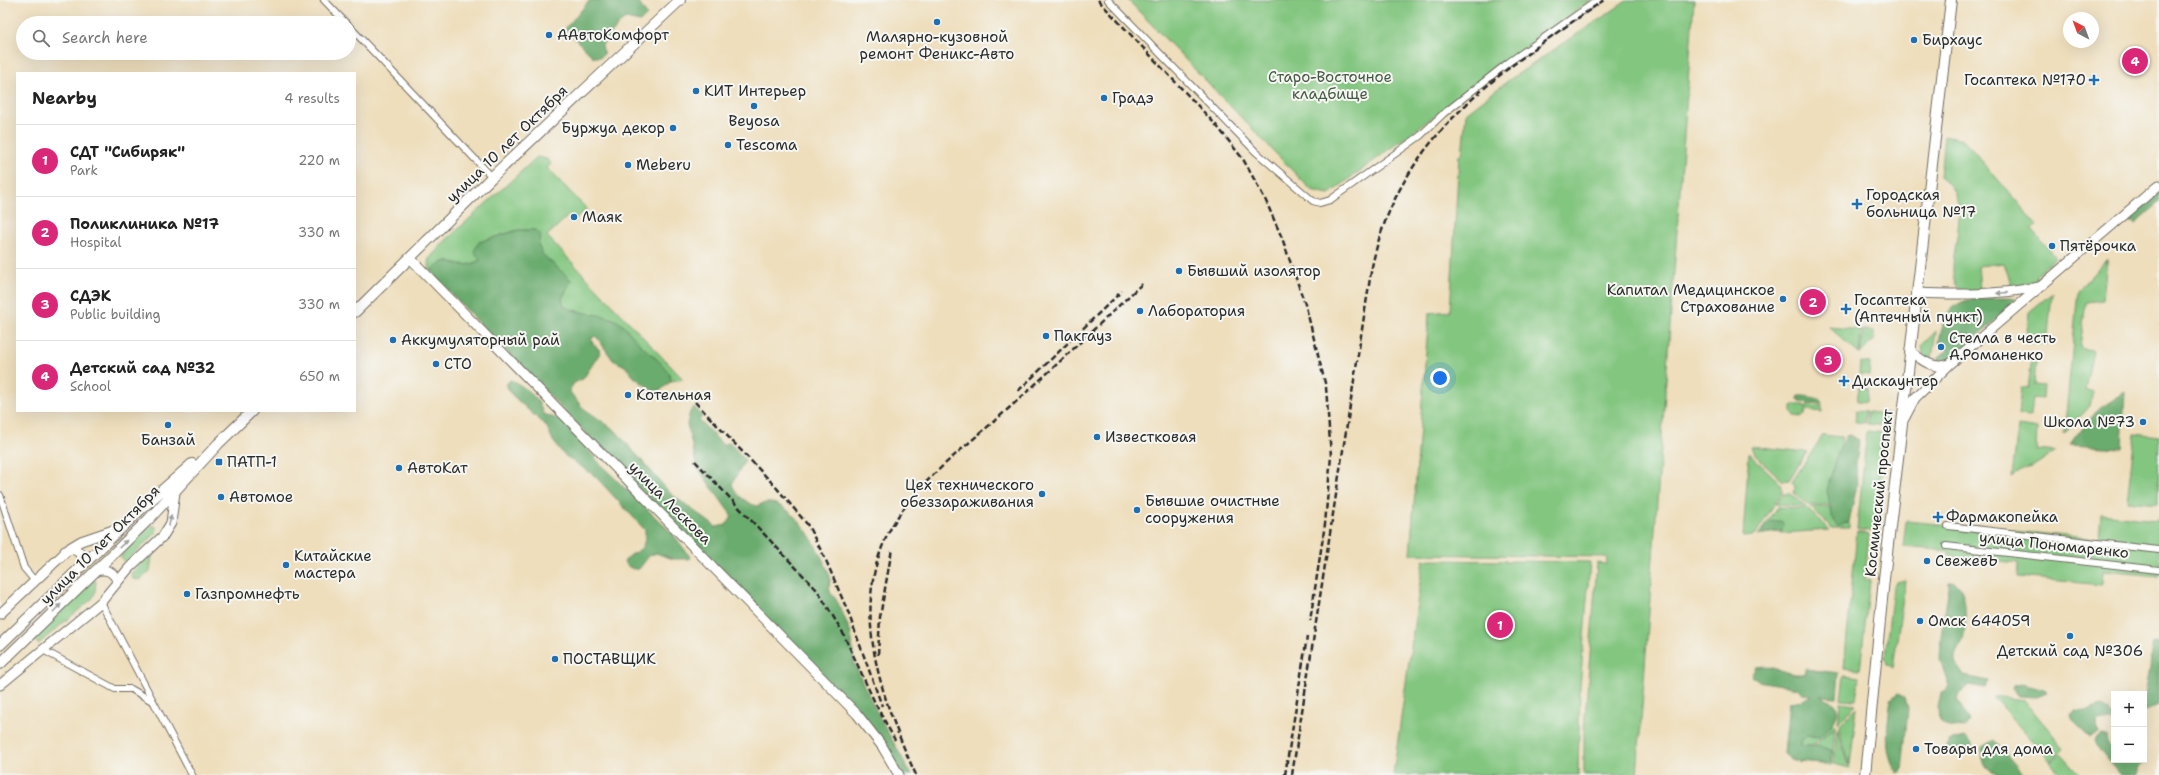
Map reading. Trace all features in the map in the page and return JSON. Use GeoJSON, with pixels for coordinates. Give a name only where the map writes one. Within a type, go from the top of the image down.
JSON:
{"type":"FeatureCollection","features":[{"type":"Feature","properties":{"kind":"main road","name":"улица 10 лет Октября"},"geometry":{"type":"LineString","coordinates":[[356,311],[492,177],[680,0]]}},
{"type":"Feature","properties":{"kind":"main road","name":"Космический проспект"},"geometry":{"type":"LineString","coordinates":[[1865,775],[1910,351],[1951,0]]}},
{"type":"Feature","properties":{"kind":"main road"},"geometry":{"type":"LineString","coordinates":[[1902,424],[1915,398],[1950,364],[2159,185]]}},
{"type":"Feature","properties":{"kind":"main road","name":"улица Лескова"},"geometry":{"type":"LineString","coordinates":[[410,258],[852,709],[882,746],[900,775]]}},
{"type":"Feature","properties":{"kind":"main road"},"geometry":{"type":"LineString","coordinates":[[1917,293],[1963,295],[2016,291],[2040,286]]}},
{"type":"Feature","properties":{"kind":"main road"},"geometry":{"type":"LineString","coordinates":[[1910,351],[1925,363],[1934,367],[1943,367],[1950,364]]}},
{"type":"Feature","properties":{"kind":"main road","name":"улица 10 лет Октября"},"geometry":{"type":"LineString","coordinates":[[0,664],[175,492],[218,444],[251,412]]}},
{"type":"Feature","properties":{"kind":"main road","name":"улица 10 лет Октября"},"geometry":{"type":"LineString","coordinates":[[0,645],[122,527],[197,460],[218,444]]}},
{"type":"Feature","properties":{"kind":"main road"},"geometry":{"type":"LineString","coordinates":[[0,686],[101,602],[118,581],[168,529],[171,523],[175,492]]}},
{"type":"Feature","properties":{"kind":"main road"},"geometry":{"type":"LineString","coordinates":[[0,614],[64,552],[81,541],[122,527]]}},
{"type":"Feature","properties":{"kind":"main road"},"geometry":{"type":"LineString","coordinates":[[64,552],[72,549],[79,552],[82,560],[79,568]]}},
{"type":"Feature","properties":{"kind":"main road"},"geometry":{"type":"LineString","coordinates":[[95,571],[111,571],[118,581]]}},
{"type":"Feature","properties":{"kind":"street"},"geometry":{"type":"LineString","coordinates":[[324,0],[339,16]]}},
{"type":"Feature","properties":{"kind":"street"},"geometry":{"type":"LineString","coordinates":[[1108,0],[1256,152],[1313,201],[1320,203],[1330,200],[1420,136],[1443,114],[1487,79],[1598,0]]}},
{"type":"Feature","properties":{"kind":"street"},"geometry":{"type":"LineString","coordinates":[[356,33],[492,177]]}},
{"type":"Feature","properties":{"kind":"street"},"geometry":{"type":"LineString","coordinates":[[0,495],[24,568],[34,580]]}},
{"type":"Feature","properties":{"kind":"street","name":"улица Пономаренко"},"geometry":{"type":"LineString","coordinates":[[1948,526],[2159,550]]}},
{"type":"Feature","properties":{"kind":"street","name":"улица Пономаренко"},"geometry":{"type":"LineString","coordinates":[[1946,546],[2159,570]]}},
{"type":"Feature","properties":{"kind":"street"},"geometry":{"type":"LineString","coordinates":[[101,602],[140,680],[192,775]]}},
{"type":"Feature","properties":{"kind":"street"},"geometry":{"type":"LineString","coordinates":[[43,650],[115,689],[131,689],[153,702]]}},
{"type":"Feature","properties":{"kind":"street"},"geometry":{"type":"LineString","coordinates":[[131,689],[140,680]]}},
{"type":"Feature","properties":{"kind":"green space"},"geometry":{"type":"Polygon","coordinates":[[[590,0],[637,0],[647,15],[640,22],[626,19],[621,22],[602,45],[604,54],[601,57],[593,57],[565,29],[590,0]]]}},
{"type":"Feature","properties":{"kind":"green space","name":"Старо-Восточное кладбище"},"geometry":{"type":"Polygon","coordinates":[[[1128,0],[1591,0],[1329,194],[1311,190],[1128,0]]]}},
{"type":"Feature","properties":{"kind":"green space"},"geometry":{"type":"Polygon","coordinates":[[[1628,0],[1694,0],[1637,775],[1584,775],[1584,731],[1597,563],[1606,564],[1607,557],[1410,554],[1429,313],[1450,311],[1459,155],[1462,155],[1466,113],[1509,80],[1628,0]]]}},
{"type":"Feature","properties":{"kind":"green space"},"geometry":{"type":"Polygon","coordinates":[[[1944,136],[1964,140],[2037,225],[2032,230],[2056,257],[2036,275],[2037,282],[2012,287],[2004,263],[1978,266],[1980,290],[1963,292],[1955,283],[1953,270],[1959,221],[1958,204],[1952,189],[1940,177],[1944,136]]]}},
{"type":"Feature","properties":{"kind":"green space"},"geometry":{"type":"Polygon","coordinates":[[[537,157],[547,159],[551,164],[547,168],[587,209],[575,219],[570,214],[547,236],[683,379],[671,381],[660,362],[636,342],[597,319],[564,306],[562,299],[571,280],[542,254],[538,245],[536,230],[518,230],[479,242],[478,255],[480,260],[466,265],[444,262],[431,271],[428,262],[429,259],[445,241],[537,157]]]}},
{"type":"Feature","properties":{"kind":"green space"},"geometry":{"type":"Polygon","coordinates":[[[2159,190],[2159,203],[2135,224],[2128,217],[2159,190]]]}},
{"type":"Feature","properties":{"kind":"green space"},"geometry":{"type":"Polygon","coordinates":[[[518,230],[536,230],[541,235],[538,245],[542,254],[571,280],[562,299],[564,306],[578,311],[607,317],[619,322],[658,360],[669,375],[671,381],[661,390],[653,391],[634,377],[625,366],[613,360],[596,336],[591,338],[593,344],[599,349],[600,353],[583,379],[574,383],[569,391],[583,408],[615,430],[671,494],[716,527],[726,525],[732,516],[697,467],[687,424],[690,412],[694,407],[703,416],[699,420],[724,446],[729,442],[745,460],[732,484],[739,495],[745,501],[757,506],[769,503],[781,506],[792,514],[802,525],[826,565],[830,576],[830,592],[839,606],[850,631],[854,663],[868,695],[912,775],[902,775],[880,738],[434,276],[431,271],[444,262],[466,265],[472,264],[480,260],[474,251],[479,242],[518,230]]]}},
{"type":"Feature","properties":{"kind":"green space"},"geometry":{"type":"Polygon","coordinates":[[[2107,259],[2103,300],[2086,302],[2080,348],[2093,350],[2085,390],[2093,392],[2090,406],[2064,434],[2078,290],[2107,259]]]}},
{"type":"Feature","properties":{"kind":"green space"},"geometry":{"type":"Polygon","coordinates":[[[2052,293],[2047,345],[2026,342],[2029,312],[2052,293]]]}},
{"type":"Feature","properties":{"kind":"green space"},"geometry":{"type":"Polygon","coordinates":[[[2016,298],[2004,313],[1950,359],[1937,364],[1939,357],[1948,350],[1941,343],[1939,343],[1943,326],[1948,314],[1955,306],[1964,301],[1975,299],[2016,298]]]}},
{"type":"Feature","properties":{"kind":"green space"},"geometry":{"type":"Polygon","coordinates":[[[1829,327],[1861,330],[1859,354],[1829,327]]]}},
{"type":"Feature","properties":{"kind":"green space"},"geometry":{"type":"Polygon","coordinates":[[[1863,330],[1874,331],[1874,339],[1860,354],[1863,330]]]}},
{"type":"Feature","properties":{"kind":"green space"},"geometry":{"type":"Polygon","coordinates":[[[1936,331],[1932,358],[1927,360],[1923,354],[1922,345],[1936,331]]]}},
{"type":"Feature","properties":{"kind":"green space"},"geometry":{"type":"Polygon","coordinates":[[[2025,353],[2037,354],[2034,385],[2043,386],[2042,399],[2033,398],[2031,416],[2018,415],[2021,387],[2028,388],[2032,358],[2024,356],[2025,353]]]}},
{"type":"Feature","properties":{"kind":"green space"},"geometry":{"type":"Polygon","coordinates":[[[1860,362],[1870,363],[1869,375],[1859,374],[1860,362]]]}},
{"type":"Feature","properties":{"kind":"green space"},"geometry":{"type":"Polygon","coordinates":[[[510,380],[531,393],[542,408],[543,414],[561,420],[602,466],[673,534],[690,557],[689,559],[673,559],[656,553],[649,556],[639,569],[632,569],[624,562],[628,557],[642,548],[645,538],[645,530],[595,476],[564,455],[553,441],[547,427],[513,396],[507,387],[507,383],[510,380]]]}},
{"type":"Feature","properties":{"kind":"green space"},"geometry":{"type":"Polygon","coordinates":[[[1859,387],[1868,388],[1866,402],[1857,401],[1859,387]]]}},
{"type":"Feature","properties":{"kind":"green space"},"geometry":{"type":"Polygon","coordinates":[[[2125,392],[2122,448],[2070,445],[2096,411],[2125,392]]]}},
{"type":"Feature","properties":{"kind":"green space"},"geometry":{"type":"Polygon","coordinates":[[[1798,396],[1820,399],[1823,404],[1800,402],[1797,399],[1798,396]]]}},
{"type":"Feature","properties":{"kind":"green space"},"geometry":{"type":"Polygon","coordinates":[[[1796,405],[1804,405],[1806,408],[1807,405],[1822,406],[1822,412],[1806,410],[1805,415],[1802,417],[1795,416],[1792,412],[1792,407],[1796,405]]]}},
{"type":"Feature","properties":{"kind":"green space"},"geometry":{"type":"Polygon","coordinates":[[[1856,411],[1866,412],[1865,423],[1855,422],[1856,411]]]}},
{"type":"Feature","properties":{"kind":"green space"},"geometry":{"type":"Polygon","coordinates":[[[1868,412],[1888,414],[1887,426],[1867,424],[1868,412]]]}},
{"type":"Feature","properties":{"kind":"green space"},"geometry":{"type":"Polygon","coordinates":[[[2018,426],[2037,429],[2036,450],[2055,452],[2032,467],[2024,469],[2012,477],[2018,426]]]}},
{"type":"Feature","properties":{"kind":"green space"},"geometry":{"type":"Polygon","coordinates":[[[1867,431],[1886,433],[1875,532],[1857,529],[1867,431]]]}},
{"type":"Feature","properties":{"kind":"green space"},"geometry":{"type":"Polygon","coordinates":[[[2135,433],[2159,436],[2158,504],[2127,501],[2135,433]]]}},
{"type":"Feature","properties":{"kind":"green space"},"geometry":{"type":"Polygon","coordinates":[[[1823,435],[1842,437],[1839,452],[1836,457],[1830,505],[1808,505],[1794,493],[1795,486],[1792,482],[1823,435]]]}},
{"type":"Feature","properties":{"kind":"green space"},"geometry":{"type":"Polygon","coordinates":[[[1850,435],[1859,440],[1856,463],[1857,485],[1849,522],[1838,526],[1833,521],[1827,490],[1836,457],[1846,436],[1850,435]]]}},
{"type":"Feature","properties":{"kind":"green space"},"geometry":{"type":"Polygon","coordinates":[[[1751,446],[1807,452],[1789,480],[1783,481],[1754,454],[1751,446]]]}},
{"type":"Feature","properties":{"kind":"green space"},"geometry":{"type":"Polygon","coordinates":[[[1749,453],[1781,484],[1782,492],[1755,535],[1743,536],[1749,453]]]}},
{"type":"Feature","properties":{"kind":"green space"},"geometry":{"type":"Polygon","coordinates":[[[1783,494],[1791,494],[1806,506],[1776,504],[1783,494]]]}},
{"type":"Feature","properties":{"kind":"green space"},"geometry":{"type":"Polygon","coordinates":[[[1778,507],[1806,508],[1830,530],[1780,533],[1782,531],[1758,535],[1778,507]]]}},
{"type":"Feature","properties":{"kind":"green space"},"geometry":{"type":"Polygon","coordinates":[[[1810,507],[1830,507],[1830,510],[1846,524],[1849,522],[1849,528],[1832,528],[1810,507]]]}},
{"type":"Feature","properties":{"kind":"green space"},"geometry":{"type":"Polygon","coordinates":[[[2101,514],[2157,520],[2159,517],[2159,576],[2103,571],[2102,585],[2018,577],[2019,563],[1949,556],[1949,551],[1903,547],[1906,521],[2099,539],[2101,514]]]}},
{"type":"Feature","properties":{"kind":"green space"},"geometry":{"type":"Polygon","coordinates":[[[1772,521],[1781,521],[1783,523],[1782,531],[1763,534],[1763,529],[1772,521]]]}},
{"type":"Feature","properties":{"kind":"green space"},"geometry":{"type":"Polygon","coordinates":[[[152,525],[157,528],[156,533],[127,561],[122,560],[121,557],[125,550],[152,525]]]}},
{"type":"Feature","properties":{"kind":"green space"},"geometry":{"type":"Polygon","coordinates":[[[1857,531],[1869,534],[1865,579],[1870,581],[1860,670],[1844,668],[1857,531]]]}},
{"type":"Feature","properties":{"kind":"green space"},"geometry":{"type":"Polygon","coordinates":[[[164,542],[167,542],[152,556],[150,571],[140,580],[133,579],[131,573],[164,542]]]}},
{"type":"Feature","properties":{"kind":"green space"},"geometry":{"type":"Polygon","coordinates":[[[1423,560],[1590,562],[1580,687],[1578,775],[1393,775],[1423,560]]]}},
{"type":"Feature","properties":{"kind":"green space"},"geometry":{"type":"Polygon","coordinates":[[[1905,580],[1893,668],[1887,664],[1885,657],[1893,587],[1897,582],[1905,580]]]}},
{"type":"Feature","properties":{"kind":"green space"},"geometry":{"type":"Polygon","coordinates":[[[93,581],[96,581],[95,593],[92,599],[38,644],[33,638],[93,581]]]}},
{"type":"Feature","properties":{"kind":"green space"},"geometry":{"type":"Polygon","coordinates":[[[1953,582],[1958,585],[1962,591],[1965,608],[1963,640],[1955,657],[1957,666],[1964,676],[1989,681],[1985,688],[1969,685],[1959,693],[1957,699],[1969,721],[1965,727],[1957,728],[1948,727],[1939,721],[1938,708],[1941,692],[1946,690],[1949,686],[1940,660],[1941,636],[1949,583],[1953,582]]]}},
{"type":"Feature","properties":{"kind":"green space"},"geometry":{"type":"Polygon","coordinates":[[[2153,643],[2159,644],[2159,705],[2147,711],[2147,691],[2146,691],[2153,643]]]}},
{"type":"Feature","properties":{"kind":"green space"},"geometry":{"type":"Polygon","coordinates":[[[1765,666],[1794,674],[1805,674],[1805,669],[1839,673],[1837,697],[1820,696],[1835,704],[1837,713],[1833,723],[1819,737],[1807,735],[1800,743],[1800,746],[1819,746],[1831,750],[1833,756],[1830,762],[1812,763],[1793,760],[1784,754],[1789,702],[1803,700],[1811,695],[1803,694],[1797,688],[1758,681],[1751,676],[1756,667],[1765,666]]]}},
{"type":"Feature","properties":{"kind":"green space"},"geometry":{"type":"Polygon","coordinates":[[[1844,675],[1859,677],[1856,700],[1841,699],[1844,675]]]}},
{"type":"Feature","properties":{"kind":"green space"},"geometry":{"type":"Polygon","coordinates":[[[2022,684],[2045,690],[2047,693],[2037,697],[2018,696],[2012,689],[2013,686],[2022,684]]]}},
{"type":"Feature","properties":{"kind":"green space"},"geometry":{"type":"Polygon","coordinates":[[[1898,693],[1905,697],[1908,709],[1902,771],[1898,773],[1890,757],[1887,738],[1891,699],[1898,693]]]}},
{"type":"Feature","properties":{"kind":"green space"},"geometry":{"type":"Polygon","coordinates":[[[1992,696],[2024,700],[2064,748],[2050,761],[1992,696]]]}},
{"type":"Feature","properties":{"kind":"green space"},"geometry":{"type":"Polygon","coordinates":[[[1840,702],[1856,704],[1838,723],[1840,702]]]}},
{"type":"Feature","properties":{"kind":"green space"},"geometry":{"type":"Polygon","coordinates":[[[2102,706],[2109,710],[2111,714],[2111,721],[2097,722],[2096,727],[2098,734],[2090,737],[2073,721],[2071,715],[2074,710],[2087,711],[2102,706]]]}},
{"type":"Feature","properties":{"kind":"green space"},"geometry":{"type":"Polygon","coordinates":[[[1857,707],[1850,765],[1838,726],[1857,707]]]}},
{"type":"Feature","properties":{"kind":"green space"},"geometry":{"type":"Polygon","coordinates":[[[1833,723],[1836,726],[1812,745],[1800,746],[1800,742],[1807,735],[1819,737],[1833,723]]]}},
{"type":"Feature","properties":{"kind":"green space"},"geometry":{"type":"Polygon","coordinates":[[[1835,727],[1832,765],[1799,762],[1824,763],[1831,750],[1814,746],[1835,727]]]}},
{"type":"Feature","properties":{"kind":"green space"},"geometry":{"type":"Polygon","coordinates":[[[1837,729],[1850,768],[1834,764],[1837,729]]]}},
{"type":"Feature","properties":{"kind":"green space"},"geometry":{"type":"Polygon","coordinates":[[[2101,735],[2107,736],[2108,744],[2111,747],[2111,763],[2142,763],[2138,770],[2138,775],[2121,775],[2099,749],[2095,740],[2101,735]]]}},
{"type":"Feature","properties":{"kind":"green space"},"geometry":{"type":"Polygon","coordinates":[[[1965,737],[1972,743],[1972,748],[1956,755],[1950,754],[1947,746],[1949,741],[1965,737]]]}},
{"type":"Feature","properties":{"kind":"green space"},"geometry":{"type":"Polygon","coordinates":[[[1994,740],[2024,775],[1999,774],[1988,768],[1984,763],[1982,756],[1982,747],[1994,740]]]}},
{"type":"Feature","properties":{"kind":"green space"},"geometry":{"type":"Polygon","coordinates":[[[2061,753],[2081,775],[2061,775],[2050,762],[2061,753]]]}},
{"type":"Feature","properties":{"kind":"railway"},"geometry":{"type":"LineString","coordinates":[[1098,0],[1216,125],[1243,159],[1265,199],[1282,238],[1306,307],[1326,387],[1331,456],[1325,524],[1310,621]]}},
{"type":"Feature","properties":{"kind":"railway"},"geometry":{"type":"LineString","coordinates":[[1292,775],[1371,272],[1384,225],[1403,183],[1428,146],[1458,113],[1491,82],[1527,54],[1604,0]]}},
{"type":"Feature","properties":{"kind":"railway"},"geometry":{"type":"LineString","coordinates":[[916,775],[890,712],[880,678],[873,645],[870,612],[873,578],[882,546],[899,515],[921,487],[1036,383],[1144,282]]}},
{"type":"Feature","properties":{"kind":"railway"},"geometry":{"type":"LineString","coordinates":[[1018,391],[1122,291]]}},
{"type":"Feature","properties":{"kind":"railway"},"geometry":{"type":"LineString","coordinates":[[695,402],[775,486],[807,524],[825,558],[848,612],[882,706]]}},
{"type":"Feature","properties":{"kind":"railway"},"geometry":{"type":"LineString","coordinates":[[695,461],[817,590],[842,631],[876,705],[895,740]]}},
{"type":"Feature","properties":{"kind":"railway"},"geometry":{"type":"LineString","coordinates":[[878,655],[880,617],[892,549]]}},
{"type":"Feature","properties":{"kind":"railway"},"geometry":{"type":"LineString","coordinates":[[1285,775],[1307,637]]}},
{"type":"Feature","properties":{"kind":"place","name":"Малярно-кузовной ремонт Феникс-Авто"},"geometry":{"type":"Point","coordinates":[937,22]}},
{"type":"Feature","properties":{"kind":"place","name":"ААвтоКомфорт"},"geometry":{"type":"Point","coordinates":[549,35]}},
{"type":"Feature","properties":{"kind":"place","name":"Бирхаус"},"geometry":{"type":"Point","coordinates":[1914,40]}},
{"type":"Feature","properties":{"kind":"place","name":"Детский сад №32"},"geometry":{"type":"Point","coordinates":[2135,61]}},
{"type":"Feature","properties":{"kind":"place","name":"Госаптека №170"},"geometry":{"type":"Point","coordinates":[2094,80]}},
{"type":"Feature","properties":{"kind":"place","name":"КИТ Интерьер"},"geometry":{"type":"Point","coordinates":[696,91]}},
{"type":"Feature","properties":{"kind":"place","name":"Градэ"},"geometry":{"type":"Point","coordinates":[1104,98]}},
{"type":"Feature","properties":{"kind":"place","name":"Beyosa"},"geometry":{"type":"Point","coordinates":[754,106]}},
{"type":"Feature","properties":{"kind":"place","name":"Буржуа декор"},"geometry":{"type":"Point","coordinates":[673,128]}},
{"type":"Feature","properties":{"kind":"place","name":"Tescoma"},"geometry":{"type":"Point","coordinates":[728,145]}},
{"type":"Feature","properties":{"kind":"place","name":"Meberu"},"geometry":{"type":"Point","coordinates":[628,165]}},
{"type":"Feature","properties":{"kind":"place","name":"Городская больница №17"},"geometry":{"type":"Point","coordinates":[1857,204]}},
{"type":"Feature","properties":{"kind":"place","name":"Маяк"},"geometry":{"type":"Point","coordinates":[574,217]}},
{"type":"Feature","properties":{"kind":"place","name":"Пятёрочка"},"geometry":{"type":"Point","coordinates":[2052,246]}},
{"type":"Feature","properties":{"kind":"place","name":"Бывший изолятор"},"geometry":{"type":"Point","coordinates":[1179,271]}},
{"type":"Feature","properties":{"kind":"place","name":"Капитал Медицинское Страхование"},"geometry":{"type":"Point","coordinates":[1783,299]}},
{"type":"Feature","properties":{"kind":"place","name":"Поликлиника №17"},"geometry":{"type":"Point","coordinates":[1813,302]}},
{"type":"Feature","properties":{"kind":"place","name":"Госаптека (Аптечный пункт)"},"geometry":{"type":"Point","coordinates":[1846,309]}},
{"type":"Feature","properties":{"kind":"place","name":"Лаборатория"},"geometry":{"type":"Point","coordinates":[1140,311]}},
{"type":"Feature","properties":{"kind":"place","name":"Пакгауз"},"geometry":{"type":"Point","coordinates":[1046,336]}},
{"type":"Feature","properties":{"kind":"place","name":"Аккумуляторный рай"},"geometry":{"type":"Point","coordinates":[393,340]}},
{"type":"Feature","properties":{"kind":"place","name":"Стелла в честь А.Романенко"},"geometry":{"type":"Point","coordinates":[1941,347]}},
{"type":"Feature","properties":{"kind":"place","name":"СДЭК"},"geometry":{"type":"Point","coordinates":[1828,360]}},
{"type":"Feature","properties":{"kind":"place","name":"СТО"},"geometry":{"type":"Point","coordinates":[436,364]}},
{"type":"Feature","properties":{"kind":"place","name":"Дискаунтер"},"geometry":{"type":"Point","coordinates":[1844,381]}},
{"type":"Feature","properties":{"kind":"place","name":"Котельная"},"geometry":{"type":"Point","coordinates":[628,395]}},
{"type":"Feature","properties":{"kind":"place","name":"Школа №73"},"geometry":{"type":"Point","coordinates":[2143,422]}},
{"type":"Feature","properties":{"kind":"place","name":"Банзай"},"geometry":{"type":"Point","coordinates":[168,425]}},
{"type":"Feature","properties":{"kind":"place","name":"Известковая"},"geometry":{"type":"Point","coordinates":[1097,437]}},
{"type":"Feature","properties":{"kind":"place","name":"ПАТП-1"},"geometry":{"type":"Point","coordinates":[219,462]}},
{"type":"Feature","properties":{"kind":"place","name":"АвтоКат"},"geometry":{"type":"Point","coordinates":[399,468]}},
{"type":"Feature","properties":{"kind":"place","name":"Цех технического обеззараживания"},"geometry":{"type":"Point","coordinates":[1042,494]}},
{"type":"Feature","properties":{"kind":"place","name":"Автомое"},"geometry":{"type":"Point","coordinates":[221,497]}},
{"type":"Feature","properties":{"kind":"place","name":"Бывшие очистные сооружения"},"geometry":{"type":"Point","coordinates":[1137,510]}},
{"type":"Feature","properties":{"kind":"place","name":"Фармакопейка"},"geometry":{"type":"Point","coordinates":[1938,517]}},
{"type":"Feature","properties":{"kind":"place","name":"СвежевЪ"},"geometry":{"type":"Point","coordinates":[1927,561]}},
{"type":"Feature","properties":{"kind":"place","name":"Китайские мастера"},"geometry":{"type":"Point","coordinates":[286,565]}},
{"type":"Feature","properties":{"kind":"place","name":"Газпромнефть"},"geometry":{"type":"Point","coordinates":[187,594]}},
{"type":"Feature","properties":{"kind":"place","name":"Омск 644059"},"geometry":{"type":"Point","coordinates":[1920,621]}},
{"type":"Feature","properties":{"kind":"place","name":"СДТ \"Сибиряк\""},"geometry":{"type":"Point","coordinates":[1500,625]}},
{"type":"Feature","properties":{"kind":"place","name":"Детский сад №306"},"geometry":{"type":"Point","coordinates":[2070,636]}},
{"type":"Feature","properties":{"kind":"place","name":"ПОСТАВЩИК"},"geometry":{"type":"Point","coordinates":[555,659]}},
{"type":"Feature","properties":{"kind":"place","name":"Товары для дома"},"geometry":{"type":"Point","coordinates":[1916,749]}}]}
